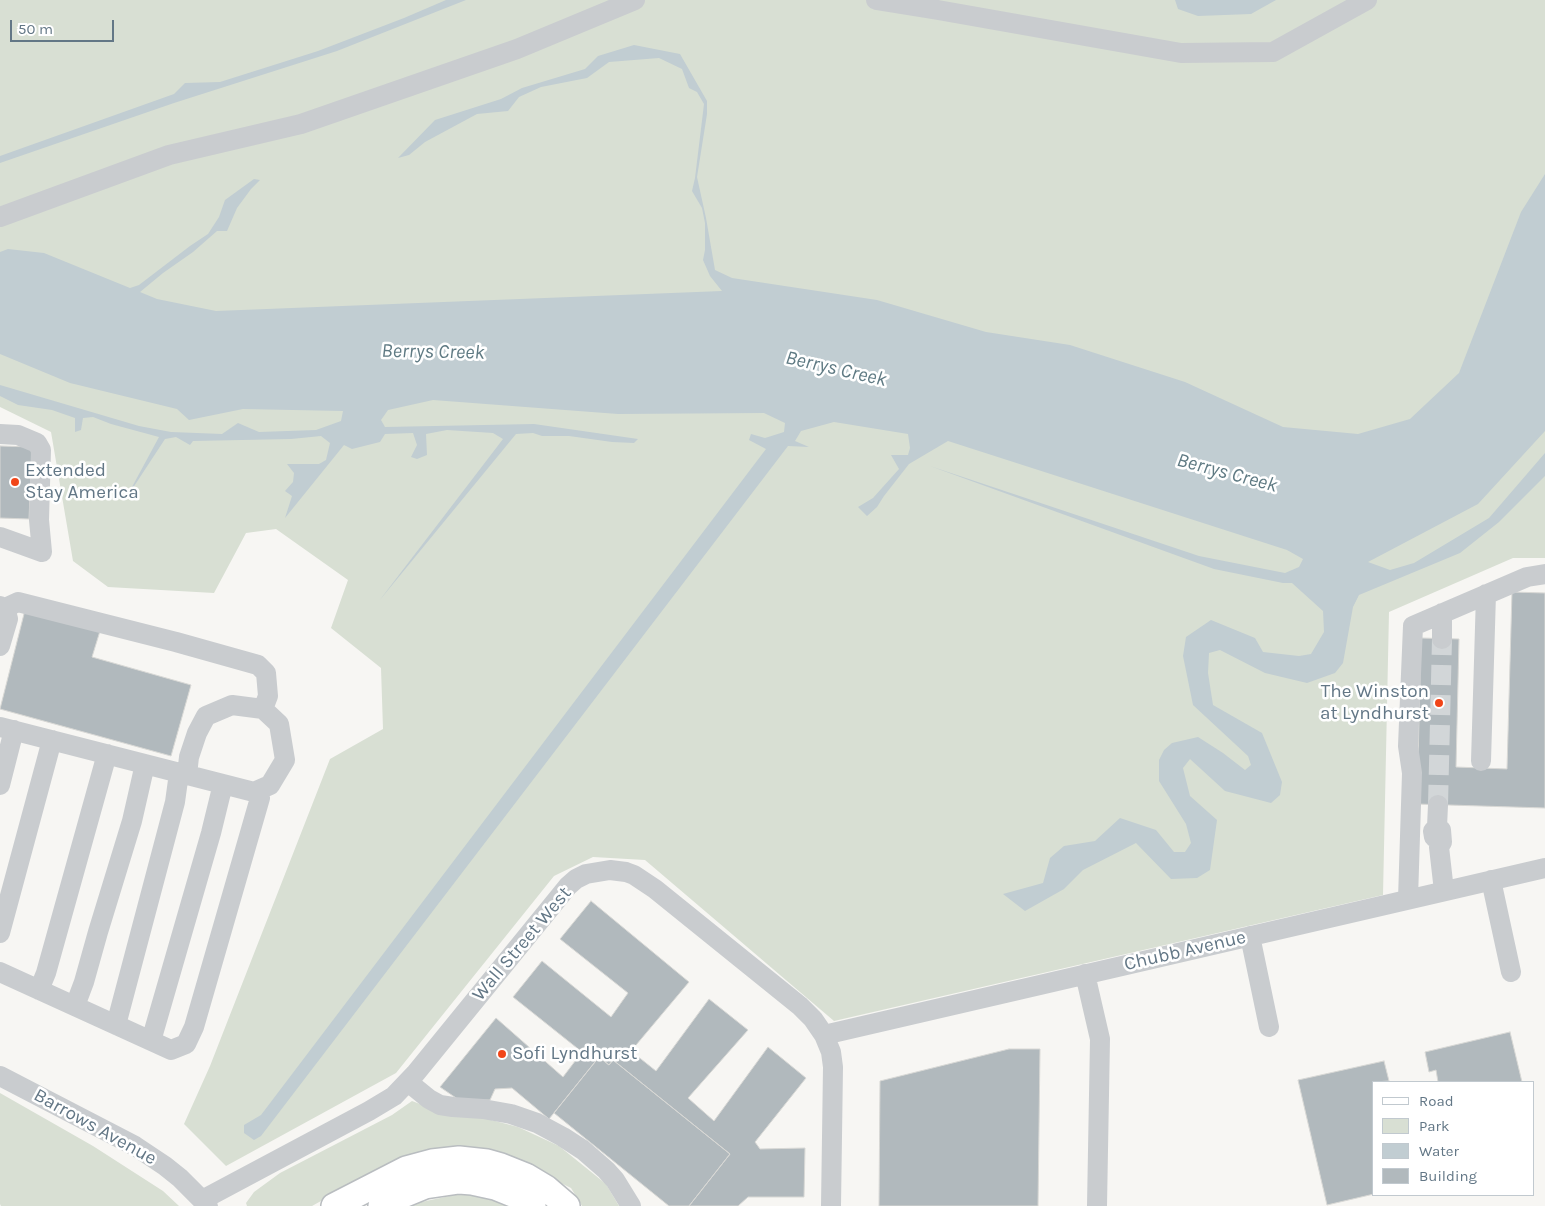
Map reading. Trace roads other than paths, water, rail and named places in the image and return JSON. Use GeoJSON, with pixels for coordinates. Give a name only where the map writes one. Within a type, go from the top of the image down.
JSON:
{"type":"FeatureCollection","features":[{"type":"Feature","properties":{"kind":"main road"},"geometry":{"type":"LineString","coordinates":[[334,1206],[406,1169],[432,1162],[460,1159],[487,1162],[526,1176],[546,1188],[567,1206]]}},
{"type":"Feature","properties":{"kind":"main road"},"geometry":{"type":"LineString","coordinates":[[381,1206],[425,1186],[459,1181],[495,1187],[515,1195],[534,1206]]}},
{"type":"Feature","properties":{"kind":"street"},"geometry":{"type":"LineString","coordinates":[[0,217],[169,155],[301,124],[517,49],[635,0]]}},
{"type":"Feature","properties":{"kind":"street"},"geometry":{"type":"LineString","coordinates":[[876,0],[1181,53],[1273,52],[1367,0]]}},
{"type":"Feature","properties":{"kind":"street"},"geometry":{"type":"LineString","coordinates":[[0,434],[18,435],[36,443],[40,450],[39,520],[42,552],[0,537]]}},
{"type":"Feature","properties":{"kind":"street"},"geometry":{"type":"LineString","coordinates":[[1408,900],[1412,773],[1408,746],[1413,626],[1527,577],[1545,574]]}},
{"type":"Feature","properties":{"kind":"street"},"geometry":{"type":"LineString","coordinates":[[1481,761],[1486,594]]}},
{"type":"Feature","properties":{"kind":"street"},"geometry":{"type":"LineString","coordinates":[[0,646],[8,619],[2,607],[18,602],[258,665],[266,673],[268,696],[263,710]]}},
{"type":"Feature","properties":{"kind":"street"},"geometry":{"type":"LineString","coordinates":[[1442,613],[1442,639]]}},
{"type":"Feature","properties":{"kind":"street"},"geometry":{"type":"LineString","coordinates":[[116,1025],[183,774],[197,733],[206,716],[232,705],[263,710],[279,724],[285,760],[270,785],[254,792]]}},
{"type":"Feature","properties":{"kind":"street"},"geometry":{"type":"LineString","coordinates":[[0,785],[7,728],[254,792],[260,798],[194,1027],[186,1044],[171,1050],[0,972]]}},
{"type":"Feature","properties":{"kind":"street"},"geometry":{"type":"LineString","coordinates":[[0,933],[52,740]]}},
{"type":"Feature","properties":{"kind":"street"},"geometry":{"type":"LineString","coordinates":[[39,990],[107,754]]}},
{"type":"Feature","properties":{"kind":"street"},"geometry":{"type":"LineString","coordinates":[[75,1006],[84,982],[132,821],[145,764]]}},
{"type":"Feature","properties":{"kind":"street"},"geometry":{"type":"LineString","coordinates":[[151,1041],[211,833],[223,784]]}},
{"type":"Feature","properties":{"kind":"street"},"geometry":{"type":"LineString","coordinates":[[1438,805],[1438,837],[1444,891]]}},
{"type":"Feature","properties":{"kind":"street","name":"Chubb Avenue"},"geometry":{"type":"LineString","coordinates":[[824,1035],[1545,868]]}},
{"type":"Feature","properties":{"kind":"street","name":"Wall Street West"},"geometry":{"type":"LineString","coordinates":[[205,1203],[369,1112],[394,1096],[408,1082],[560,894],[576,879],[586,874],[602,870],[618,870],[634,875],[656,889],[800,1006],[813,1019],[824,1035],[833,1067],[831,1206]]}},
{"type":"Feature","properties":{"kind":"street"},"geometry":{"type":"LineString","coordinates":[[1491,880],[1511,972]]}},
{"type":"Feature","properties":{"kind":"street"},"geometry":{"type":"LineString","coordinates":[[1250,936],[1269,1027]]}},
{"type":"Feature","properties":{"kind":"street"},"geometry":{"type":"LineString","coordinates":[[1085,974],[1100,1038],[1097,1206]]}},
{"type":"Feature","properties":{"kind":"street","name":"Barrows Avenue"},"geometry":{"type":"LineString","coordinates":[[0,1076],[135,1146],[165,1166],[205,1203]]}},
{"type":"Feature","properties":{"kind":"street"},"geometry":{"type":"LineString","coordinates":[[408,1082],[429,1099],[440,1105],[511,1114],[536,1123],[568,1130],[583,1150],[615,1180],[631,1206]]}},
{"type":"Feature","properties":{"kind":"water"},"geometry":{"type":"Polygon","coordinates":[[[446,0],[466,0],[337,51],[174,103],[0,163],[0,156],[174,94],[185,83],[220,82],[318,51],[446,0]]]}},
{"type":"Feature","properties":{"kind":"water"},"geometry":{"type":"Polygon","coordinates":[[[1175,0],[1276,0],[1251,14],[1198,16],[1178,9],[1175,0]]]}},
{"type":"Feature","properties":{"kind":"water","name":"Berrys Creek"},"geometry":{"type":"Polygon","coordinates":[[[634,45],[680,54],[707,101],[707,114],[697,177],[715,270],[732,278],[877,300],[986,332],[1070,345],[1185,382],[1283,427],[1358,434],[1410,419],[1459,373],[1521,212],[1545,174],[1545,431],[1478,504],[1368,562],[1390,570],[1414,563],[1489,518],[1545,453],[1545,476],[1499,522],[1460,553],[1359,595],[1353,607],[1343,663],[1335,673],[1307,683],[1265,673],[1220,650],[1209,653],[1208,673],[1213,705],[1262,733],[1282,782],[1280,795],[1271,803],[1225,791],[1190,759],[1183,768],[1190,796],[1217,820],[1210,870],[1197,878],[1171,879],[1136,843],[1083,870],[1064,889],[1025,911],[1003,894],[1043,883],[1050,858],[1064,846],[1095,841],[1120,818],[1156,830],[1174,852],[1185,852],[1191,843],[1186,824],[1159,781],[1159,760],[1164,750],[1172,743],[1198,737],[1245,770],[1251,765],[1248,756],[1193,705],[1183,656],[1186,637],[1211,620],[1255,638],[1263,652],[1299,656],[1311,654],[1324,632],[1323,611],[1292,583],[1283,583],[1214,569],[930,466],[1199,556],[1285,573],[1299,567],[1303,559],[1287,550],[948,441],[909,464],[877,507],[867,516],[858,507],[873,498],[899,469],[891,455],[908,455],[910,448],[908,434],[834,422],[801,431],[795,441],[809,447],[788,446],[261,1136],[254,1140],[244,1133],[244,1125],[261,1115],[766,449],[749,440],[751,434],[765,438],[784,432],[785,423],[764,413],[618,414],[433,400],[388,410],[381,420],[385,427],[534,424],[638,439],[634,443],[569,436],[542,436],[533,433],[516,434],[379,601],[503,439],[493,433],[447,430],[426,434],[427,455],[417,459],[411,457],[417,445],[413,433],[385,434],[380,442],[352,449],[344,445],[285,518],[292,496],[285,491],[293,482],[294,473],[287,464],[319,464],[326,460],[330,443],[321,436],[291,439],[193,441],[190,445],[176,437],[165,439],[125,500],[159,437],[93,417],[83,418],[81,430],[75,432],[75,418],[52,410],[18,405],[0,396],[0,385],[139,426],[171,432],[222,434],[238,423],[259,432],[316,430],[341,421],[343,411],[243,409],[189,420],[177,409],[70,383],[0,354],[0,252],[8,249],[44,253],[130,288],[139,285],[208,234],[219,217],[225,200],[254,179],[260,180],[237,208],[227,231],[217,231],[193,252],[140,292],[157,299],[216,311],[722,291],[710,276],[703,260],[705,223],[702,208],[692,191],[704,104],[697,92],[689,88],[682,69],[659,58],[609,62],[587,78],[541,87],[519,97],[508,111],[477,114],[425,142],[409,155],[398,158],[435,120],[501,99],[522,88],[585,69],[598,56],[634,45]]]}},
{"type":"Feature","properties":{"kind":"tunnel"},"geometry":{"type":"LineString","coordinates":[[1438,805],[1442,639]]}},
{"type":"Feature","properties":{"kind":"place","name":"Extended Stay America"},"geometry":{"type":"Point","coordinates":[15,482]}},
{"type":"Feature","properties":{"kind":"place","name":"The Winston at Lyndhurst"},"geometry":{"type":"Point","coordinates":[1439,703]}},
{"type":"Feature","properties":{"kind":"place","name":"Sofi Lyndhurst"},"geometry":{"type":"Point","coordinates":[502,1054]}}]}
